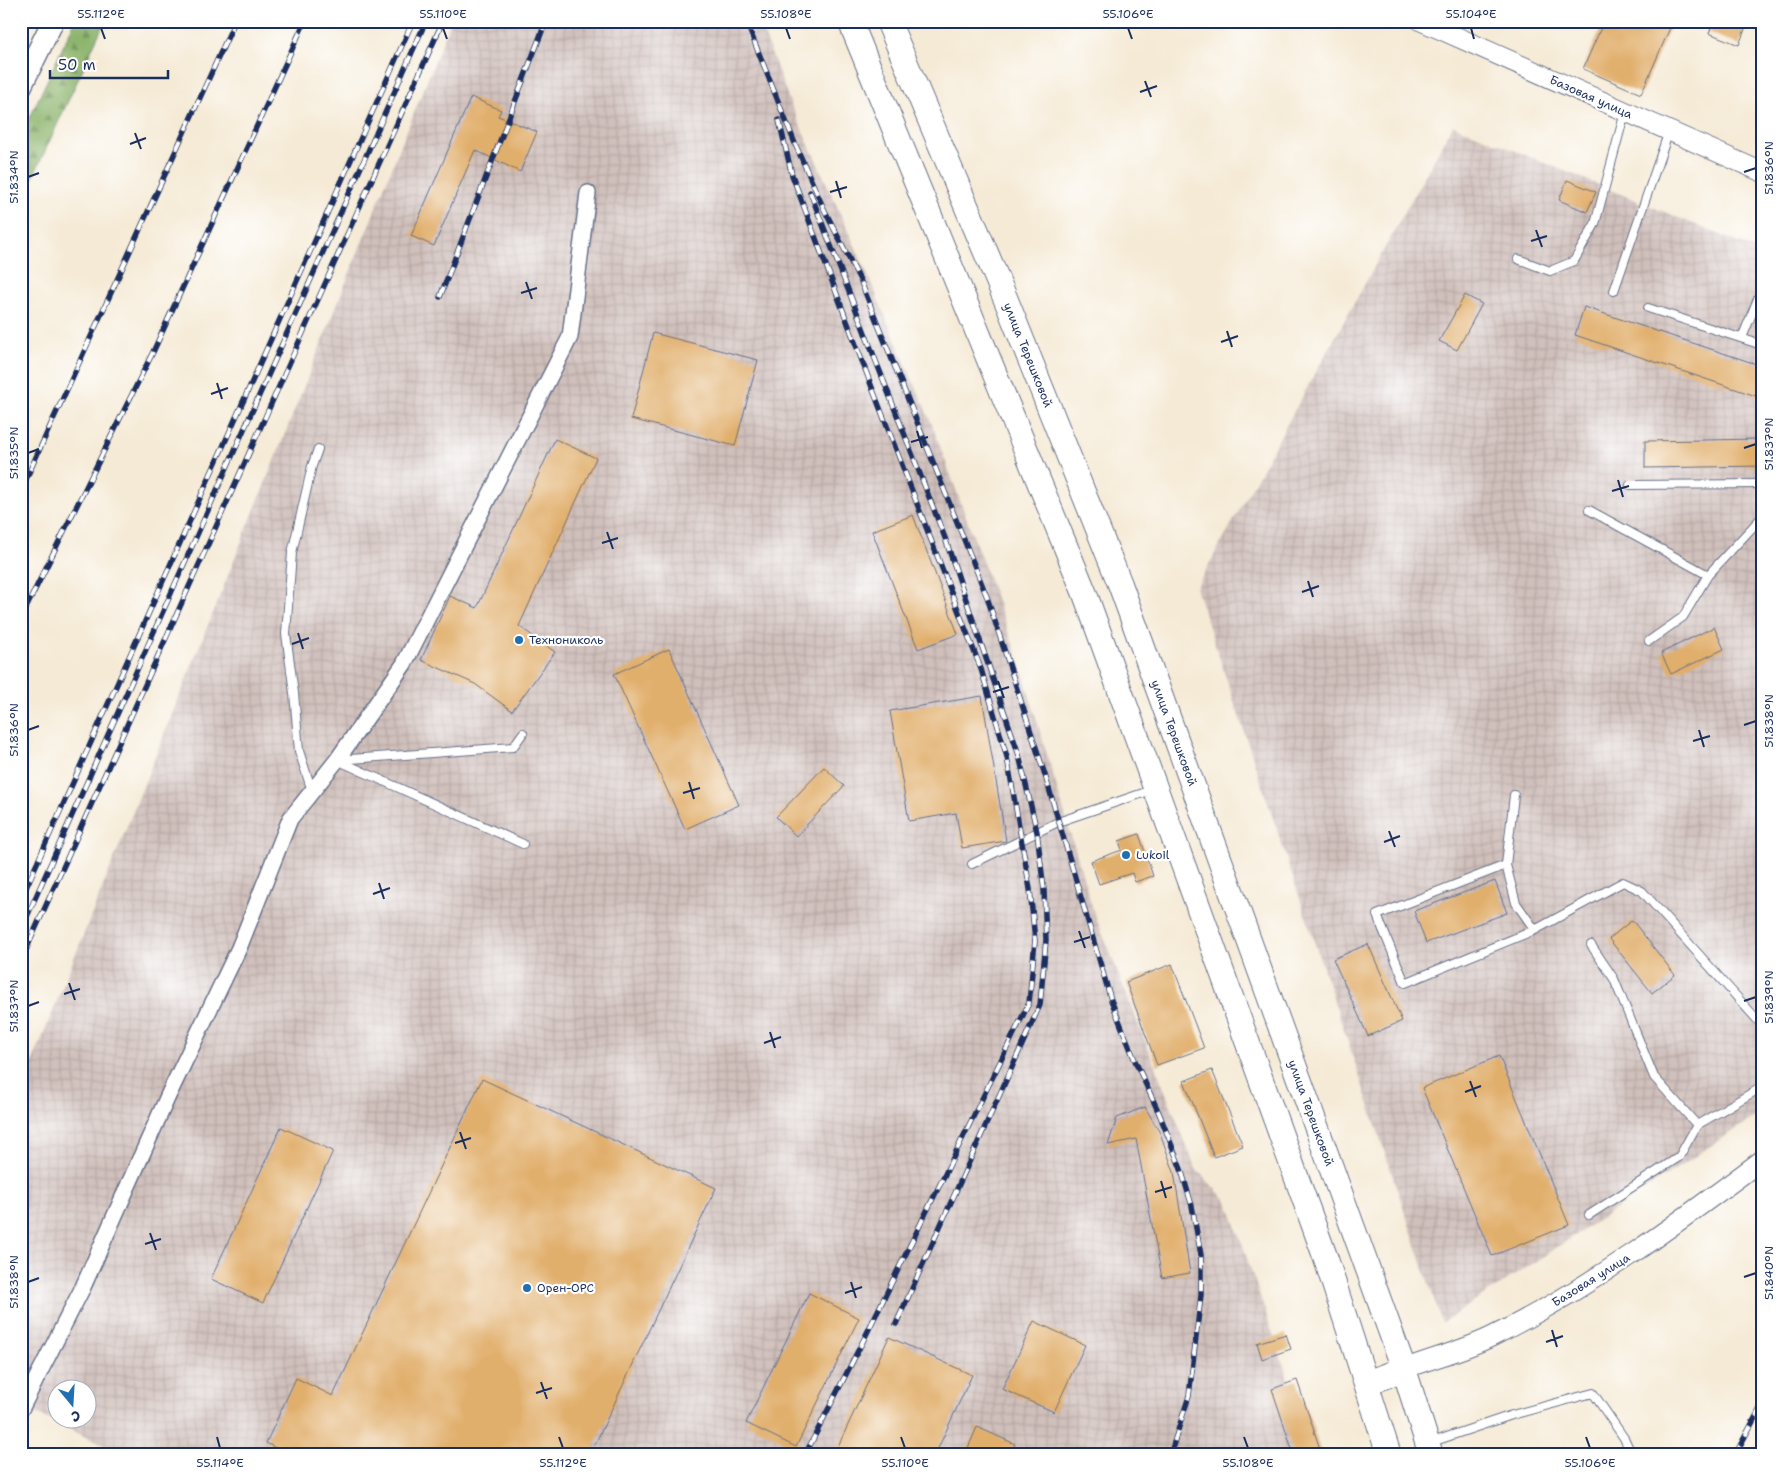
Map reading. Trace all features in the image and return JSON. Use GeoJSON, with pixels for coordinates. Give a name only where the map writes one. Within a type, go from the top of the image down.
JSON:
{"type":"FeatureCollection","features":[{"type":"Feature","properties":{"kind":"main road"},"geometry":{"type":"LineString","coordinates":[[21,86],[53,21]]}},
{"type":"Feature","properties":{"kind":"main road"},"geometry":{"type":"LineString","coordinates":[[850,21],[1086,594],[1326,1260],[1389,1455]]}},
{"type":"Feature","properties":{"kind":"main road","name":"улица Терешковой"},"geometry":{"type":"LineString","coordinates":[[888,21],[988,257],[1120,584],[1404,1369],[1429,1449]]}},
{"type":"Feature","properties":{"kind":"main road"},"geometry":{"type":"LineString","coordinates":[[1156,788],[1189,776]]}},
{"type":"Feature","properties":{"kind":"main road"},"geometry":{"type":"LineString","coordinates":[[1367,1383],[1404,1369]]}},
{"type":"Feature","properties":{"kind":"street","name":"Базовая улица"},"geometry":{"type":"LineString","coordinates":[[1431,23],[1625,112],[1762,172]]}},
{"type":"Feature","properties":{"kind":"street"},"geometry":{"type":"LineString","coordinates":[[21,1409],[83,1287],[168,1096],[239,948],[290,819],[337,760],[404,664],[570,337],[588,194]]}},
{"type":"Feature","properties":{"kind":"street","name":"Базовая улица"},"geometry":{"type":"LineString","coordinates":[[1404,1369],[1491,1337],[1575,1292],[1658,1237],[1762,1160]]}},
{"type":"Feature","properties":{"kind":"lane"},"geometry":{"type":"LineString","coordinates":[[1518,258],[1550,271],[1574,262],[1595,224],[1625,112]]}},
{"type":"Feature","properties":{"kind":"lane"},"geometry":{"type":"LineString","coordinates":[[1614,291],[1669,131]]}},
{"type":"Feature","properties":{"kind":"lane"},"geometry":{"type":"LineString","coordinates":[[1742,338],[1762,289]]}},
{"type":"Feature","properties":{"kind":"lane"},"geometry":{"type":"LineString","coordinates":[[1648,308],[1762,345]]}},
{"type":"Feature","properties":{"kind":"lane"},"geometry":{"type":"LineString","coordinates":[[312,791],[299,751],[286,634],[292,554],[312,466],[318,449]]}},
{"type":"Feature","properties":{"kind":"lane"},"geometry":{"type":"LineString","coordinates":[[1630,485],[1762,484]]}},
{"type":"Feature","properties":{"kind":"lane"},"geometry":{"type":"LineString","coordinates":[[1588,510],[1708,575]]}},
{"type":"Feature","properties":{"kind":"lane"},"geometry":{"type":"LineString","coordinates":[[1649,641],[1683,617],[1708,575],[1762,517]]}},
{"type":"Feature","properties":{"kind":"lane"},"geometry":{"type":"LineString","coordinates":[[337,760],[513,747],[523,734]]}},
{"type":"Feature","properties":{"kind":"lane"},"geometry":{"type":"LineString","coordinates":[[337,760],[522,844]]}},
{"type":"Feature","properties":{"kind":"lane"},"geometry":{"type":"LineString","coordinates":[[972,864],[1058,822],[1156,788]]}},
{"type":"Feature","properties":{"kind":"lane"},"geometry":{"type":"LineString","coordinates":[[1514,795],[1506,865],[1516,903],[1536,930]]}},
{"type":"Feature","properties":{"kind":"lane"},"geometry":{"type":"LineString","coordinates":[[1506,865],[1377,915],[1404,983],[1536,930],[1623,882],[1642,891],[1762,1025]]}},
{"type":"Feature","properties":{"kind":"lane"},"geometry":{"type":"LineString","coordinates":[[1590,945],[1614,979],[1654,1078],[1697,1125]]}},
{"type":"Feature","properties":{"kind":"lane"},"geometry":{"type":"LineString","coordinates":[[1589,1215],[1679,1157],[1697,1125],[1762,1087]]}},
{"type":"Feature","properties":{"kind":"lane"},"geometry":{"type":"LineString","coordinates":[[1429,1449],[1512,1415],[1593,1393],[1624,1438],[1632,1455]]}},
{"type":"Feature","properties":{"kind":"shaded area"},"geometry":{"type":"Polygon","coordinates":[[[451,21],[759,21],[791,105],[856,248],[931,422],[1020,663],[1093,910],[1196,1169],[1228,1202],[1314,1455],[125,1455],[66,1428],[98,1428],[98,1378],[48,1378],[48,1419],[21,1407],[21,1090],[451,21]]]}},
{"type":"Feature","properties":{"kind":"shaded area"},"geometry":{"type":"Polygon","coordinates":[[[1453,125],[1762,252],[1762,1112],[1442,1323],[1196,588],[1453,125]]]}},
{"type":"Feature","properties":{"kind":"green space"},"geometry":{"type":"Polygon","coordinates":[[[75,21],[105,21],[21,203],[21,136],[75,21]]]}},
{"type":"Feature","properties":{"kind":"building"},"geometry":{"type":"Polygon","coordinates":[[[1604,21],[1673,21],[1641,94],[1583,69],[1604,21]]]}},
{"type":"Feature","properties":{"kind":"building"},"geometry":{"type":"Polygon","coordinates":[[[1714,21],[1748,21],[1739,45],[1709,33],[1714,21]]]}},
{"type":"Feature","properties":{"kind":"building"},"geometry":{"type":"Polygon","coordinates":[[[471,97],[501,110],[498,116],[537,132],[520,172],[475,150],[434,246],[411,236],[471,97]]]}},
{"type":"Feature","properties":{"kind":"building"},"geometry":{"type":"Polygon","coordinates":[[[1567,180],[1596,192],[1587,212],[1559,200],[1567,180]]]}},
{"type":"Feature","properties":{"kind":"building"},"geometry":{"type":"Polygon","coordinates":[[[1465,295],[1482,304],[1457,350],[1439,341],[1465,295]]]}},
{"type":"Feature","properties":{"kind":"building"},"geometry":{"type":"Polygon","coordinates":[[[1584,307],[1762,366],[1762,398],[1575,335],[1584,307]]]}},
{"type":"Feature","properties":{"kind":"building"},"geometry":{"type":"Polygon","coordinates":[[[653,333],[758,360],[735,446],[631,419],[653,333]]]}},
{"type":"Feature","properties":{"kind":"building"},"geometry":{"type":"Polygon","coordinates":[[[555,439],[596,458],[519,626],[555,652],[512,711],[475,684],[421,660],[450,596],[477,608],[555,439]]]}},
{"type":"Feature","properties":{"kind":"building"},"geometry":{"type":"Polygon","coordinates":[[[1762,439],[1762,466],[1645,468],[1645,441],[1762,439]]]}},
{"type":"Feature","properties":{"kind":"building"},"geometry":{"type":"Polygon","coordinates":[[[913,515],[958,634],[918,649],[872,531],[913,515]]]}},
{"type":"Feature","properties":{"kind":"building"},"geometry":{"type":"Polygon","coordinates":[[[1714,627],[1724,649],[1671,674],[1661,653],[1714,627]]]}},
{"type":"Feature","properties":{"kind":"building"},"geometry":{"type":"Polygon","coordinates":[[[669,649],[739,805],[685,829],[614,674],[669,649]]]}},
{"type":"Feature","properties":{"kind":"building"},"geometry":{"type":"Polygon","coordinates":[[[982,696],[1006,841],[962,848],[956,813],[909,821],[890,711],[982,696]]]}},
{"type":"Feature","properties":{"kind":"building"},"geometry":{"type":"Polygon","coordinates":[[[824,767],[844,786],[796,836],[776,817],[824,767]]]}},
{"type":"Feature","properties":{"kind":"building","name":"Lukoil"},"geometry":{"type":"Polygon","coordinates":[[[1139,834],[1153,876],[1135,882],[1132,873],[1099,884],[1091,861],[1122,850],[1119,841],[1139,834]]]}},
{"type":"Feature","properties":{"kind":"building"},"geometry":{"type":"Polygon","coordinates":[[[1495,881],[1507,913],[1426,943],[1414,911],[1495,881]]]}},
{"type":"Feature","properties":{"kind":"building"},"geometry":{"type":"Polygon","coordinates":[[[1632,920],[1675,975],[1652,993],[1609,939],[1632,920]]]}},
{"type":"Feature","properties":{"kind":"building"},"geometry":{"type":"Polygon","coordinates":[[[1368,944],[1402,1021],[1368,1036],[1333,959],[1368,944]]]}},
{"type":"Feature","properties":{"kind":"building"},"geometry":{"type":"Polygon","coordinates":[[[1172,964],[1204,1048],[1157,1065],[1126,982],[1172,964]]]}},
{"type":"Feature","properties":{"kind":"building"},"geometry":{"type":"Polygon","coordinates":[[[1499,1056],[1569,1225],[1492,1256],[1422,1088],[1499,1056]]]}},
{"type":"Feature","properties":{"kind":"building"},"geometry":{"type":"Polygon","coordinates":[[[1212,1070],[1243,1146],[1214,1157],[1184,1081],[1212,1070]]]}},
{"type":"Feature","properties":{"kind":"building","name":"Орен-ОРС"},"geometry":{"type":"Polygon","coordinates":[[[482,1079],[716,1188],[590,1455],[290,1455],[266,1443],[296,1378],[333,1396],[482,1079]]]}},
{"type":"Feature","properties":{"kind":"building"},"geometry":{"type":"Polygon","coordinates":[[[1145,1107],[1160,1133],[1174,1172],[1190,1273],[1162,1278],[1136,1139],[1108,1145],[1117,1118],[1145,1107]]]}},
{"type":"Feature","properties":{"kind":"building"},"geometry":{"type":"Polygon","coordinates":[[[281,1127],[333,1151],[263,1303],[211,1279],[281,1127]]]}},
{"type":"Feature","properties":{"kind":"building"},"geometry":{"type":"Polygon","coordinates":[[[809,1293],[859,1318],[796,1447],[746,1423],[809,1293]]]}},
{"type":"Feature","properties":{"kind":"building"},"geometry":{"type":"Polygon","coordinates":[[[1034,1321],[1085,1345],[1054,1412],[1002,1389],[1034,1321]]]}},
{"type":"Feature","properties":{"kind":"building"},"geometry":{"type":"Polygon","coordinates":[[[1286,1334],[1291,1349],[1262,1359],[1257,1343],[1286,1334]]]}},
{"type":"Feature","properties":{"kind":"building"},"geometry":{"type":"Polygon","coordinates":[[[889,1337],[972,1375],[935,1455],[834,1455],[889,1337]]]}},
{"type":"Feature","properties":{"kind":"building"},"geometry":{"type":"Polygon","coordinates":[[[1297,1380],[1322,1455],[1294,1455],[1272,1389],[1297,1380]]]}},
{"type":"Feature","properties":{"kind":"building"},"geometry":{"type":"Polygon","coordinates":[[[977,1427],[1015,1444],[1010,1455],[965,1455],[977,1427]]]}},
{"type":"Feature","properties":{"kind":"railway"},"geometry":{"type":"LineString","coordinates":[[21,490],[235,21]]}},
{"type":"Feature","properties":{"kind":"railway"},"geometry":{"type":"LineString","coordinates":[[21,618],[153,352],[305,21]]}},
{"type":"Feature","properties":{"kind":"railway"},"geometry":{"type":"LineString","coordinates":[[21,899],[413,21]]}},
{"type":"Feature","properties":{"kind":"railway"},"geometry":{"type":"LineString","coordinates":[[21,930],[426,21]]}},
{"type":"Feature","properties":{"kind":"railway"},"geometry":{"type":"LineString","coordinates":[[21,961],[443,21]]}},
{"type":"Feature","properties":{"kind":"railway"},"geometry":{"type":"LineString","coordinates":[[440,297],[546,21]]}},
{"type":"Feature","properties":{"kind":"railway"},"geometry":{"type":"LineString","coordinates":[[746,21],[796,146],[824,209],[861,282],[987,597],[1045,775],[1111,1000],[1136,1063],[1159,1113],[1181,1169],[1192,1206],[1201,1255],[1201,1295],[1189,1396],[1170,1455]]}},
{"type":"Feature","properties":{"kind":"railway"},"geometry":{"type":"LineString","coordinates":[[779,120],[792,175],[981,669],[1007,757],[1030,889],[1035,941],[1029,1003],[805,1455]]}},
{"type":"Feature","properties":{"kind":"railway"},"geometry":{"type":"LineString","coordinates":[[810,192],[945,538],[1019,755],[1037,832],[1044,890],[1046,940],[1040,1005],[896,1324]]}},
{"type":"Feature","properties":{"kind":"railway"},"geometry":{"type":"LineString","coordinates":[[1735,1455],[1762,1405]]}},
{"type":"Feature","properties":{"kind":"place","name":"Технониколь"},"geometry":{"type":"Point","coordinates":[519,640]}},
{"type":"Feature","properties":{"kind":"place","name":"Lukoil"},"geometry":{"type":"Point","coordinates":[1126,855]}},
{"type":"Feature","properties":{"kind":"place","name":"Орен-ОРС"},"geometry":{"type":"Point","coordinates":[527,1288]}}]}
